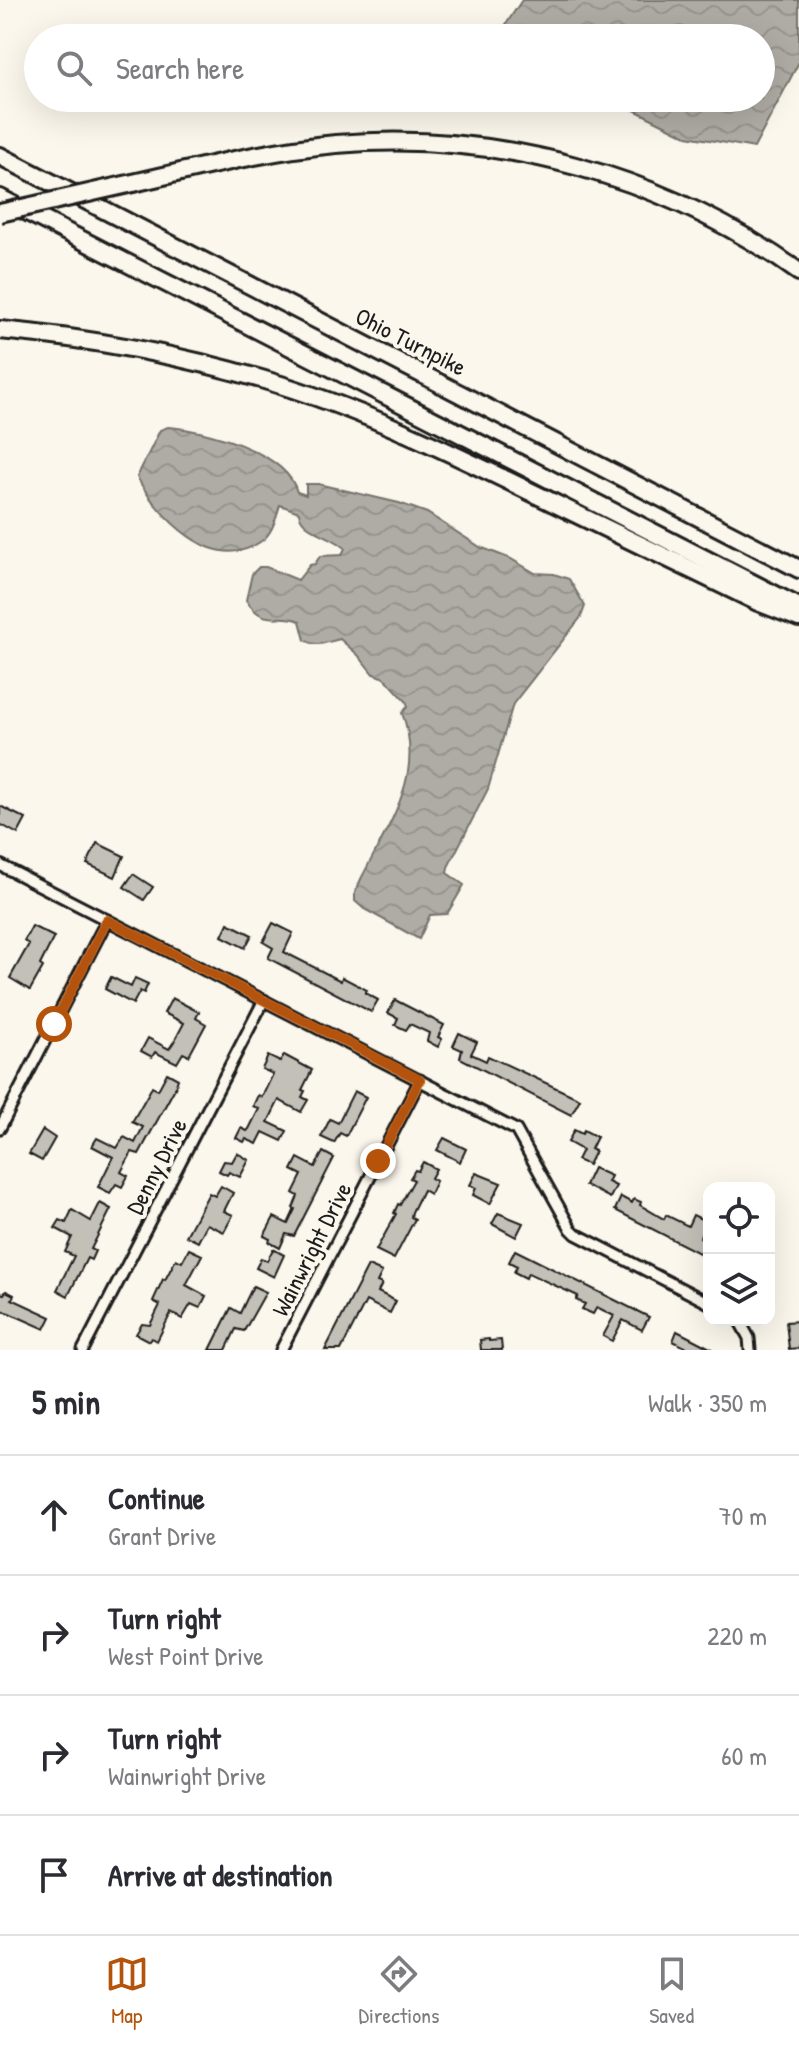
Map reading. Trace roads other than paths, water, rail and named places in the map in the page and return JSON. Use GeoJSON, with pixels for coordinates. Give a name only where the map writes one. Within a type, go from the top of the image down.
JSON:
{"type":"FeatureCollection","features":[{"type":"Feature","properties":{"kind":"highway"},"geometry":{"type":"LineString","coordinates":[[0,213],[251,156],[322,145],[393,141],[479,146],[561,162],[655,192],[718,222],[799,272]]}},
{"type":"Feature","properties":{"kind":"highway","name":"Ohio Turnpike"},"geometry":{"type":"LineString","coordinates":[[0,156],[799,569]]}},
{"type":"Feature","properties":{"kind":"highway"},"geometry":{"type":"LineString","coordinates":[[0,198],[799,607]]}},
{"type":"Feature","properties":{"kind":"highway"},"geometry":{"type":"LineString","coordinates":[[0,330],[81,339],[181,357],[312,396],[445,450],[758,602],[799,618]]}},
{"type":"Feature","properties":{"kind":"street"},"geometry":{"type":"LineString","coordinates":[[0,865],[516,1130],[576,1234],[703,1300]]}},
{"type":"Feature","properties":{"kind":"street"},"geometry":{"type":"LineString","coordinates":[[0,1128],[107,920]]}},
{"type":"Feature","properties":{"kind":"street","name":"Denny Drive"},"geometry":{"type":"LineString","coordinates":[[83,1350],[264,1000]]}},
{"type":"Feature","properties":{"kind":"street","name":"Wainwright Drive"},"geometry":{"type":"LineString","coordinates":[[281,1350],[420,1080]]}},
{"type":"Feature","properties":{"kind":"street"},"geometry":{"type":"LineString","coordinates":[[742,1326],[749,1338],[750,1350]]}},
{"type":"Feature","properties":{"kind":"water"},"geometry":{"type":"Polygon","coordinates":[[[522,0],[799,0],[799,62],[775,108],[775,24],[506,24],[522,0]]]}},
{"type":"Feature","properties":{"kind":"water"},"geometry":{"type":"Polygon","coordinates":[[[638,112],[773,112],[754,148],[687,136],[638,112]]]}},
{"type":"Feature","properties":{"kind":"water"},"geometry":{"type":"Polygon","coordinates":[[[168,427],[223,438],[243,446],[278,465],[297,492],[306,495],[306,484],[318,484],[399,503],[427,513],[480,547],[535,573],[569,579],[585,606],[581,617],[513,704],[488,789],[448,867],[447,873],[464,885],[447,914],[430,915],[419,939],[355,901],[355,893],[392,819],[407,779],[410,758],[402,713],[408,706],[406,701],[385,678],[373,674],[340,639],[314,644],[305,640],[300,621],[265,617],[246,600],[252,574],[259,567],[298,580],[320,556],[342,555],[345,548],[310,528],[299,512],[280,505],[268,535],[242,550],[224,551],[188,536],[158,508],[137,477],[160,430],[168,427]]]}}]}
